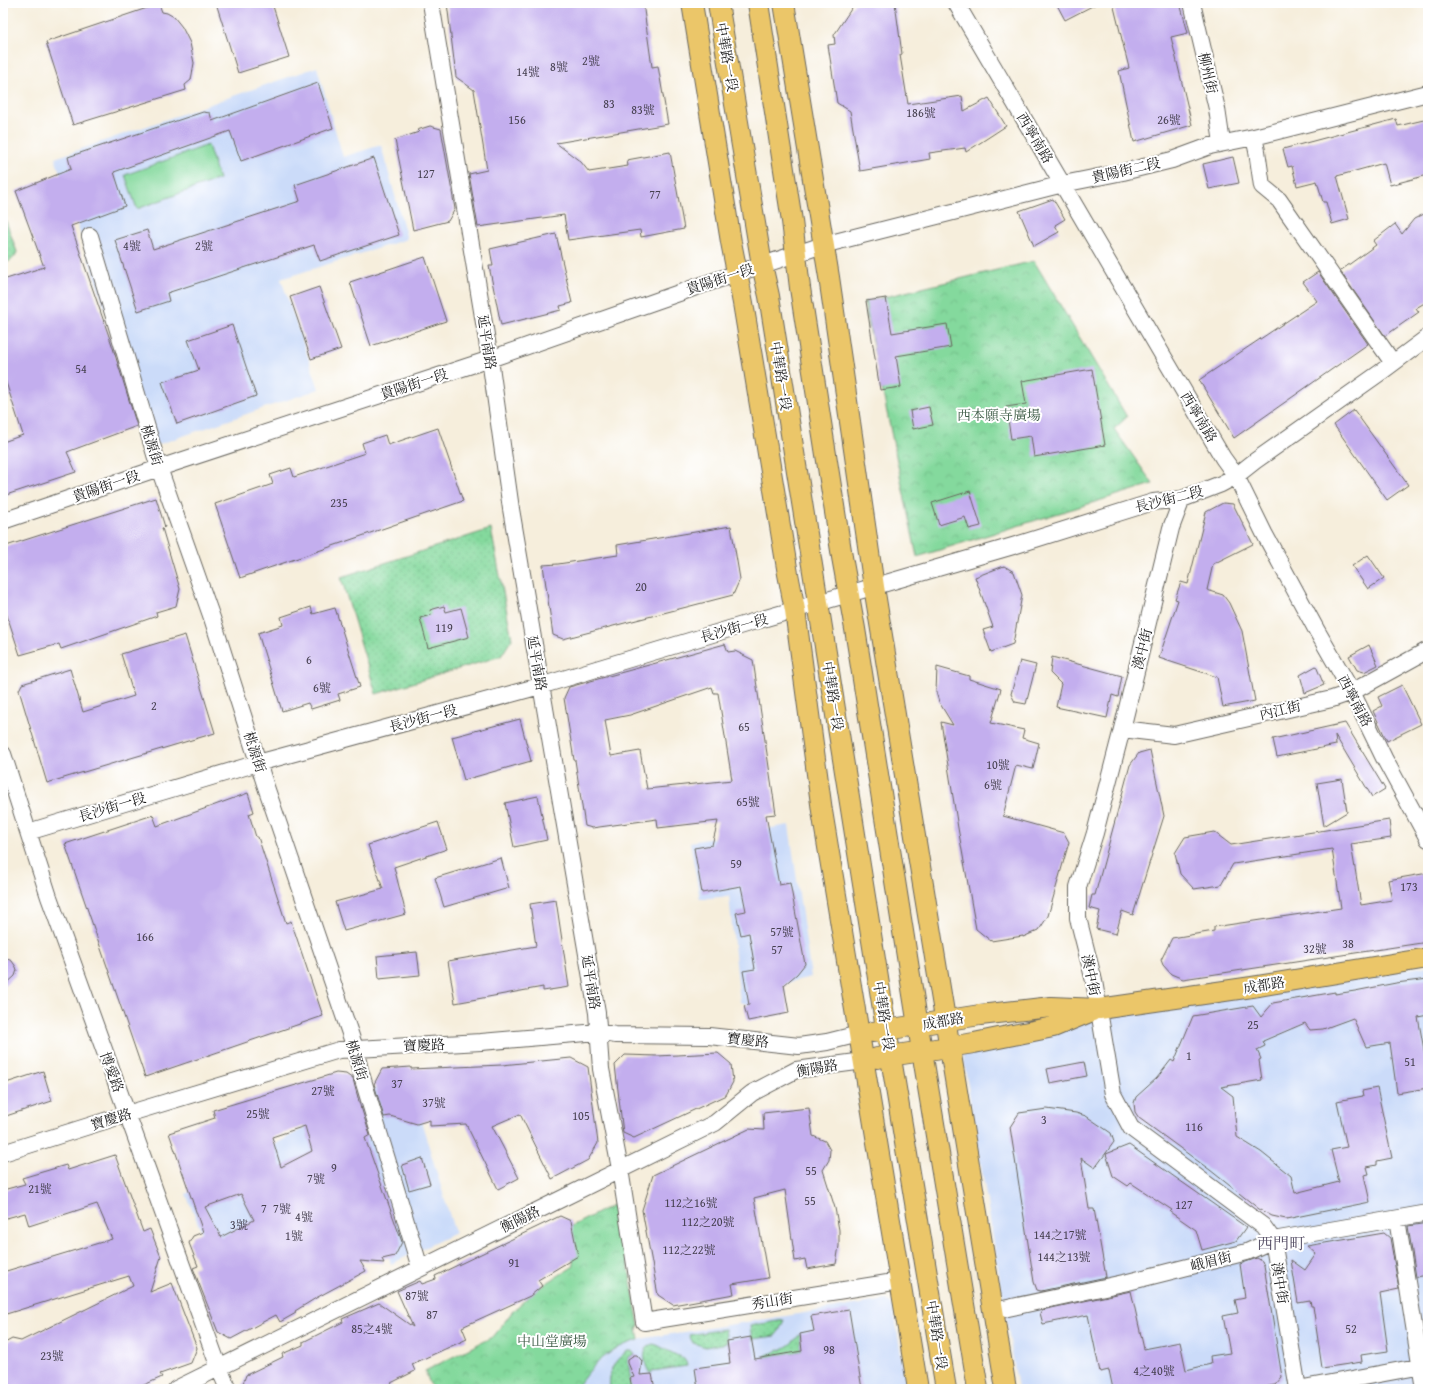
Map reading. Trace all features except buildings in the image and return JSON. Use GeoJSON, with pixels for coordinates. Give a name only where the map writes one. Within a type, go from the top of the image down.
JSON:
{"type":"FeatureCollection","features":[{"type":"Feature","properties":{"kind":"main road","name":"中華路一段"},"geometry":{"type":"LineString","coordinates":[[692,3],[731,242],[738,273],[795,610],[822,811],[918,1389]]}},
{"type":"Feature","properties":{"kind":"main road","name":"中華路一段"},"geometry":{"type":"LineString","coordinates":[[718,3],[762,265],[769,296],[810,567],[818,604],[890,1056],[946,1389]]}},
{"type":"Feature","properties":{"kind":"main road"},"geometry":{"type":"LineString","coordinates":[[758,3],[797,253],[800,288],[922,1051],[978,1389]]}},
{"type":"Feature","properties":{"kind":"main road"},"geometry":{"type":"LineString","coordinates":[[784,3],[829,277],[874,587],[1006,1389]]}},
{"type":"Feature","properties":{"kind":"main road","name":"成都路"},"geometry":{"type":"LineString","coordinates":[[859,1034],[918,1026],[980,1015],[1051,1006],[1098,1009],[1252,987],[1428,958]]}},
{"type":"Feature","properties":{"kind":"main road","name":"成都路"},"geometry":{"type":"LineString","coordinates":[[864,1061],[1053,1027],[1098,1009]]}},
{"type":"Feature","properties":{"kind":"street","name":"延平南路"},"geometry":{"type":"LineString","coordinates":[[431,3],[490,359],[511,509],[596,1013],[601,1069],[620,1169],[644,1322]]}},
{"type":"Feature","properties":{"kind":"street","name":"西寧南路"},"geometry":{"type":"LineString","coordinates":[[956,3],[1223,458],[1236,476],[1264,533],[1317,632],[1352,692],[1384,758],[1428,839]]}},
{"type":"Feature","properties":{"kind":"street","name":"柳州街"},"geometry":{"type":"LineString","coordinates":[[1192,3],[1217,109],[1222,143]]}},
{"type":"Feature","properties":{"kind":"street","name":"貴陽街二段"},"geometry":{"type":"LineString","coordinates":[[823,245],[1062,184],[1123,172],[1172,160],[1222,143],[1254,137],[1428,93]]}},
{"type":"Feature","properties":{"kind":"street"},"geometry":{"type":"LineString","coordinates":[[1254,137],[1262,186],[1279,200],[1393,363]]}},
{"type":"Feature","properties":{"kind":"street","name":"桃源街"},"geometry":{"type":"LineString","coordinates":[[90,236],[159,468],[212,618],[258,763],[355,1048],[360,1070],[420,1268]]}},
{"type":"Feature","properties":{"kind":"street","name":"貴陽街一段"},"geometry":{"type":"LineString","coordinates":[[3,521],[490,359],[823,245]]}},
{"type":"Feature","properties":{"kind":"street","name":"長沙街二段"},"geometry":{"type":"LineString","coordinates":[[849,595],[1153,502],[1182,499],[1221,484],[1236,476],[1428,337]]}},
{"type":"Feature","properties":{"kind":"street","name":"漢中街"},"geometry":{"type":"LineString","coordinates":[[1182,499],[1171,528],[1122,729],[1078,887],[1078,918],[1094,981],[1114,1094],[1131,1128],[1263,1226],[1273,1240],[1298,1389]]}},
{"type":"Feature","properties":{"kind":"street","name":"長沙街一段"},"geometry":{"type":"LineString","coordinates":[[28,832],[258,763],[540,686],[849,595]]}},
{"type":"Feature","properties":{"kind":"street","name":"內江街"},"geometry":{"type":"LineString","coordinates":[[1122,729],[1174,735],[1332,699],[1352,692],[1428,650]]}},
{"type":"Feature","properties":{"kind":"street","name":"博愛路"},"geometry":{"type":"LineString","coordinates":[[3,754],[49,897],[219,1369],[228,1389]]}},
{"type":"Feature","properties":{"kind":"street","name":"寶慶路"},"geometry":{"type":"LineString","coordinates":[[3,1153],[339,1050],[481,1042],[598,1032],[615,1034],[709,1036],[799,1046],[827,1042],[859,1034]]}},
{"type":"Feature","properties":{"kind":"street","name":"衡陽路"},"geometry":{"type":"LineString","coordinates":[[176,1389],[715,1123],[752,1093],[796,1070],[864,1061]]}},
{"type":"Feature","properties":{"kind":"street","name":"峨眉街"},"geometry":{"type":"LineString","coordinates":[[994,1311],[1128,1282],[1247,1252],[1273,1240],[1428,1213]]}},
{"type":"Feature","properties":{"kind":"street"},"geometry":{"type":"LineString","coordinates":[[1397,1219],[1424,1366],[1424,1389]]}},
{"type":"Feature","properties":{"kind":"street","name":"秀山街"},"geometry":{"type":"LineString","coordinates":[[644,1322],[900,1281]]}},
{"type":"Feature","properties":{"kind":"street"},"geometry":{"type":"LineString","coordinates":[[1298,1389],[1424,1366]]}},
{"type":"Feature","properties":{"kind":"shaded area"},"geometry":{"type":"Polygon","coordinates":[[[317,67],[343,157],[381,145],[407,239],[281,279],[319,389],[151,447],[55,158],[317,67]]]}},
{"type":"Feature","properties":{"kind":"shaded area"},"geometry":{"type":"Polygon","coordinates":[[[789,825],[811,977],[790,982],[750,1005],[740,1002],[729,896],[700,899],[690,842],[789,825]]]}},
{"type":"Feature","properties":{"kind":"shaded area"},"geometry":{"type":"Polygon","coordinates":[[[1428,966],[1428,1389],[1018,1389],[962,1050],[1102,1011],[1428,966]]]}},
{"type":"Feature","properties":{"kind":"shaded area"},"geometry":{"type":"Polygon","coordinates":[[[406,1071],[455,1233],[391,1264],[365,1175],[207,1246],[186,1194],[406,1071]]]}},
{"type":"Feature","properties":{"kind":"shaded area"},"geometry":{"type":"Polygon","coordinates":[[[886,1300],[891,1303],[893,1307],[907,1389],[576,1389],[584,1376],[605,1355],[618,1347],[632,1342],[646,1338],[886,1300]]]}},
{"type":"Feature","properties":{"kind":"green space"},"geometry":{"type":"Polygon","coordinates":[[[208,145],[219,179],[137,209],[125,175],[208,145]]]}},
{"type":"Feature","properties":{"kind":"green space"},"geometry":{"type":"Polygon","coordinates":[[[3,213],[17,252],[12,260],[3,264],[3,213]]]}},
{"type":"Feature","properties":{"kind":"green space","name":"西本願寺廣場"},"geometry":{"type":"Polygon","coordinates":[[[1034,261],[1127,417],[1114,429],[1153,484],[917,557],[864,302],[1034,261]]]}},
{"type":"Feature","properties":{"kind":"green space"},"geometry":{"type":"Polygon","coordinates":[[[491,529],[512,639],[501,656],[376,694],[341,577],[491,529]]]}},
{"type":"Feature","properties":{"kind":"green space","name":"中山堂廣場"},"geometry":{"type":"Polygon","coordinates":[[[617,1203],[639,1326],[637,1328],[639,1340],[619,1347],[603,1358],[588,1372],[576,1389],[432,1389],[425,1371],[494,1336],[512,1312],[528,1297],[545,1284],[574,1266],[568,1231],[564,1230],[617,1203]]]}},
{"type":"Feature","properties":{"kind":"green space"},"geometry":{"type":"Polygon","coordinates":[[[784,1320],[775,1336],[752,1339],[750,1326],[784,1320]]]}},
{"type":"Feature","properties":{"kind":"green space"},"geometry":{"type":"Polygon","coordinates":[[[725,1329],[727,1343],[706,1347],[693,1343],[689,1335],[725,1329]]]}},
{"type":"Feature","properties":{"kind":"green space"},"geometry":{"type":"Polygon","coordinates":[[[800,1334],[802,1351],[763,1358],[768,1354],[781,1350],[793,1342],[800,1334]]]}},
{"type":"Feature","properties":{"kind":"green space"},"geometry":{"type":"Polygon","coordinates":[[[653,1344],[684,1359],[687,1366],[652,1371],[651,1374],[644,1358],[646,1349],[653,1344]]]}},
{"type":"Feature","properties":{"kind":"green space"},"geometry":{"type":"Polygon","coordinates":[[[628,1351],[632,1351],[635,1355],[630,1356],[628,1359],[631,1383],[639,1389],[610,1389],[610,1377],[613,1367],[619,1358],[628,1351]]]}},
{"type":"Feature","properties":{"kind":"district","name":"西門町"},"geometry":{"type":"Point","coordinates":[1281,1243]}}]}
